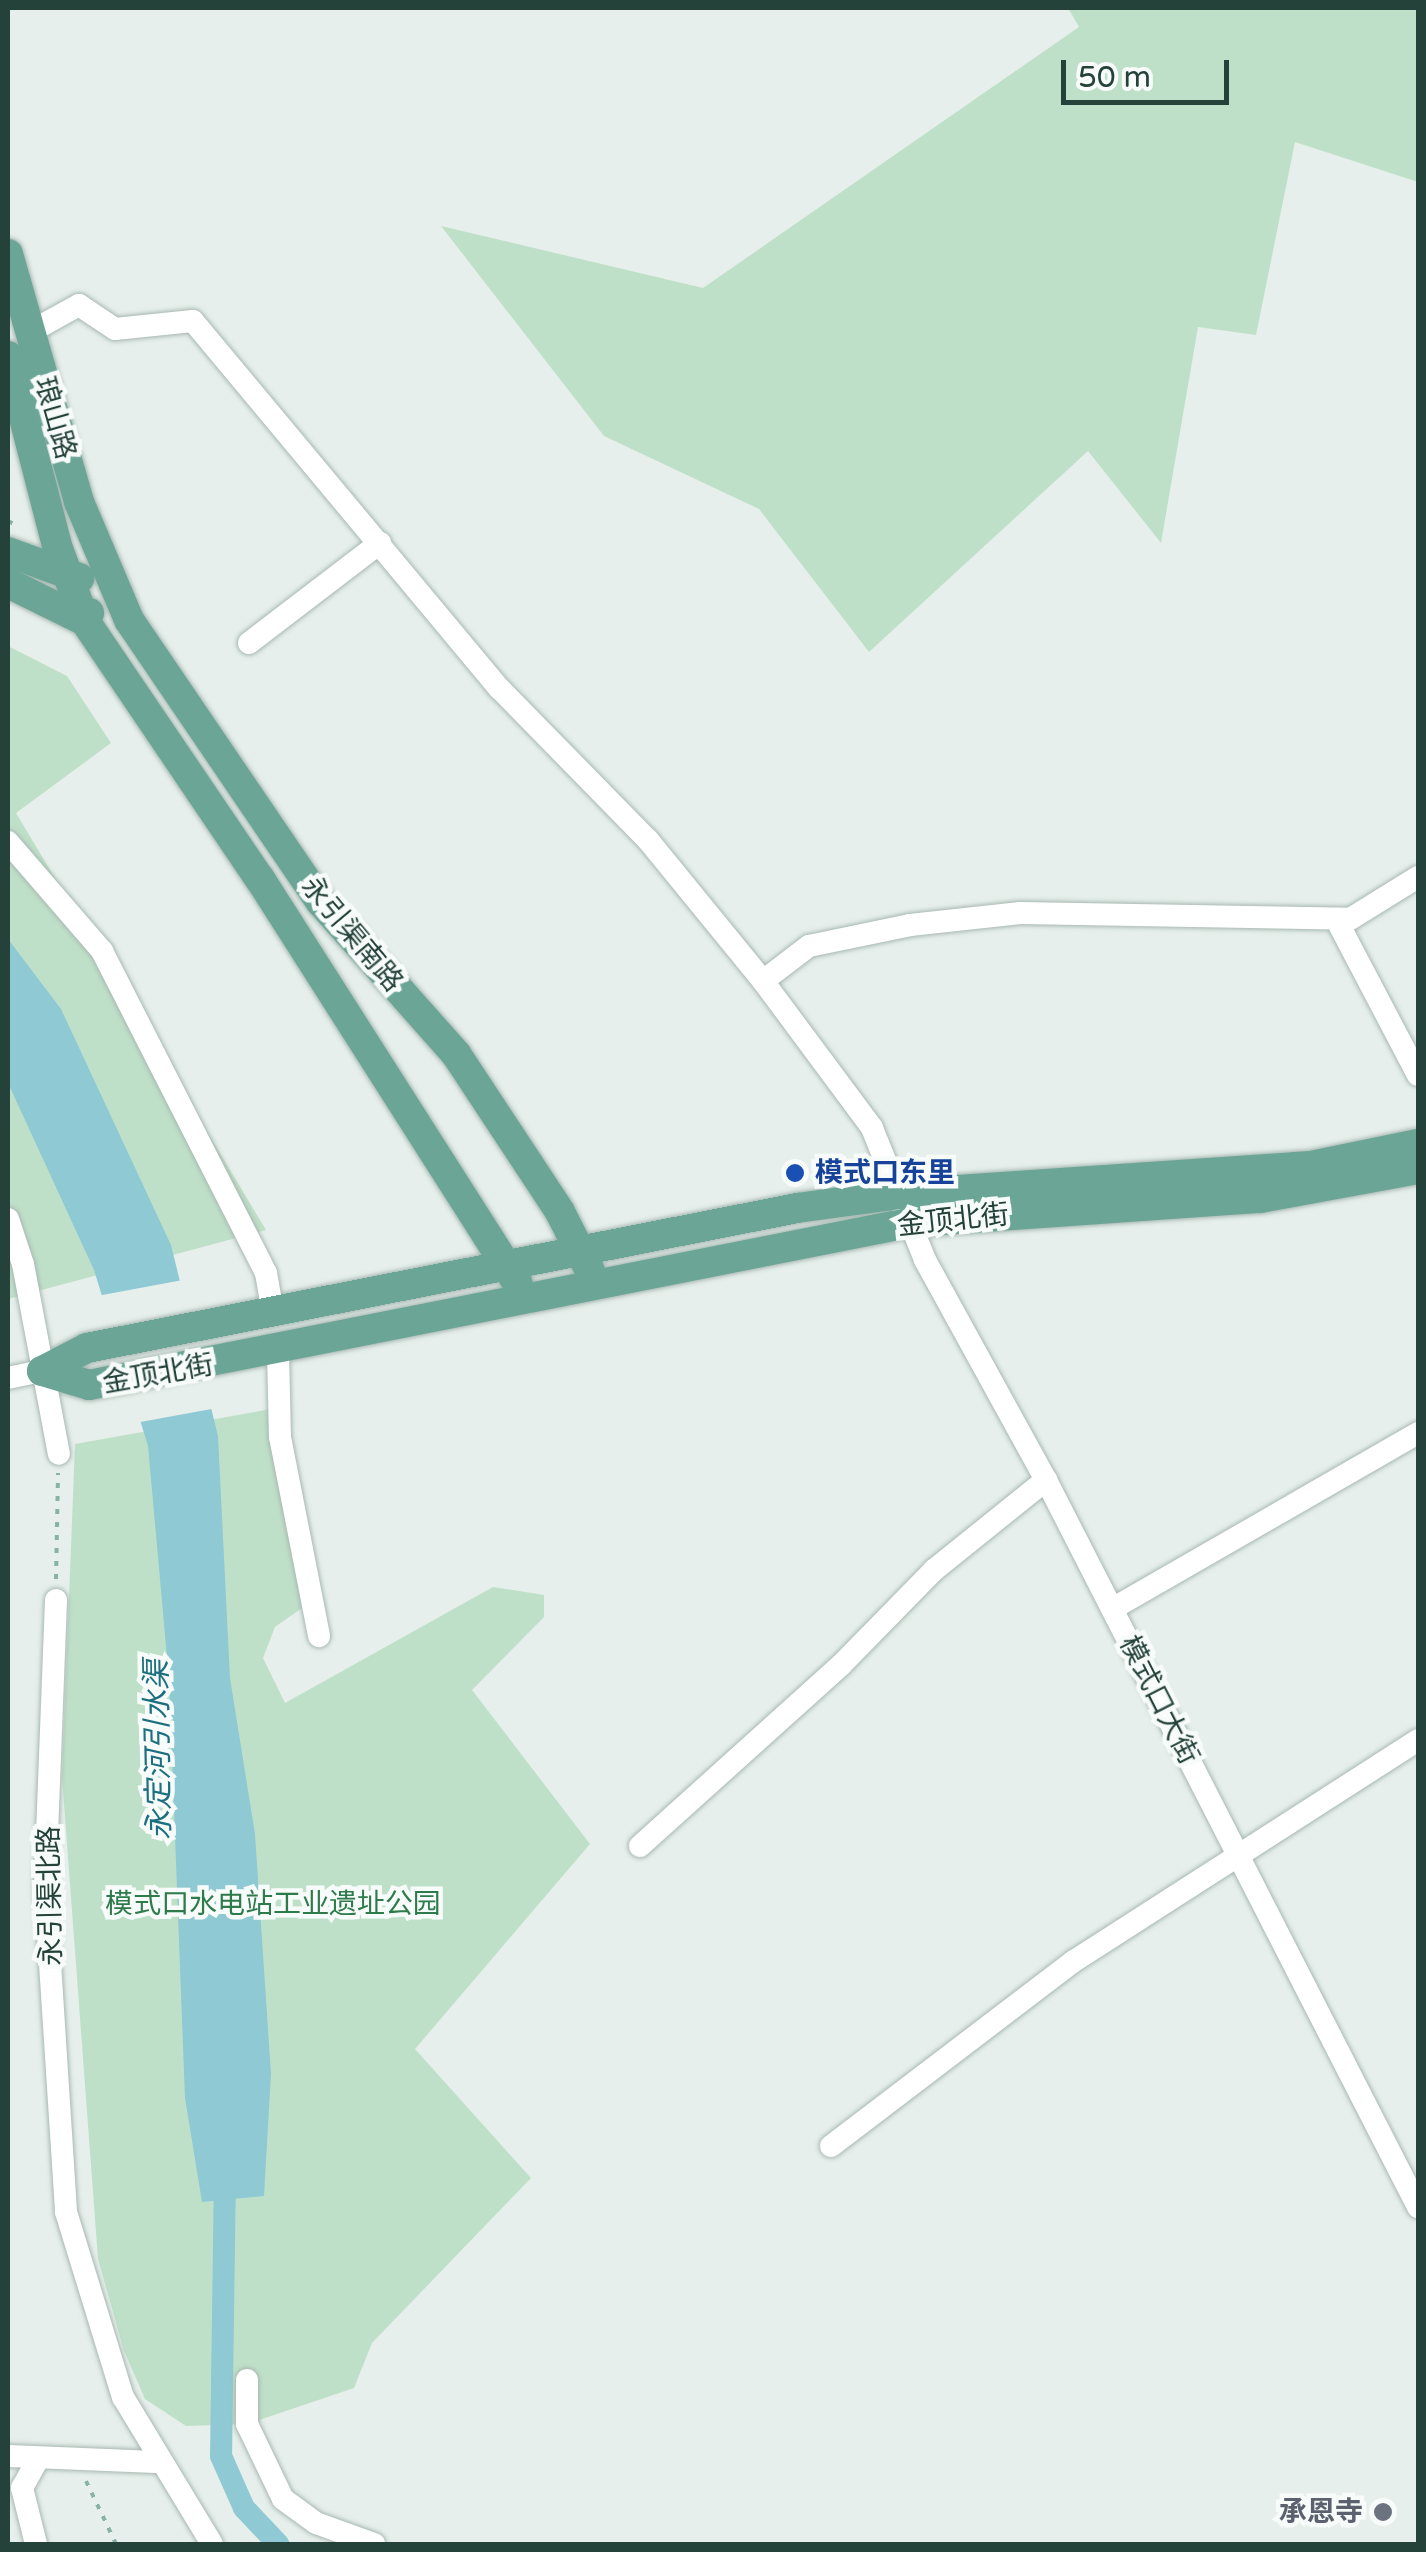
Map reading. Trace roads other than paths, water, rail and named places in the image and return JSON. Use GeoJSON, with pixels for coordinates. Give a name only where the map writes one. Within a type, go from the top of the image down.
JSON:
{"type":"FeatureCollection","features":[{"type":"Feature","properties":{"kind":"main road","name":"琅山路"},"geometry":{"type":"LineString","coordinates":[[8,254],[107,580]]}},
{"type":"Feature","properties":{"kind":"main road","name":"琅山路"},"geometry":{"type":"LineString","coordinates":[[8,356],[69,578],[86,621]]}},
{"type":"Feature","properties":{"kind":"main road"},"geometry":{"type":"LineString","coordinates":[[8,552],[69,578],[107,580],[86,621],[8,583]]}},
{"type":"Feature","properties":{"kind":"main road","name":"永引渠南路"},"geometry":{"type":"LineString","coordinates":[[107,580],[290,860],[364,955],[456,1054],[584,1254],[596,1288]]}},
{"type":"Feature","properties":{"kind":"main road","name":"永引渠南路"},"geometry":{"type":"LineString","coordinates":[[86,621],[510,1269],[526,1302]]}},
{"type":"Feature","properties":{"kind":"main road","name":"金顶北街"},"geometry":{"type":"LineString","coordinates":[[42,1371],[99,1346],[510,1269],[797,1208],[899,1194],[1312,1166],[1418,1144]]}},
{"type":"Feature","properties":{"kind":"main road","name":"金顶北街"},"geometry":{"type":"LineString","coordinates":[[42,1371],[89,1386],[240,1360],[912,1222],[1260,1198],[1418,1169]]}},
{"type":"Feature","properties":{"kind":"street"},"geometry":{"type":"LineString","coordinates":[[30,332],[79,306],[115,329],[193,321],[500,689],[648,840],[763,981],[872,1128],[899,1194]]}},
{"type":"Feature","properties":{"kind":"street"},"geometry":{"type":"LineString","coordinates":[[249,643],[380,543]]}},
{"type":"Feature","properties":{"kind":"street"},"geometry":{"type":"LineString","coordinates":[[8,842],[102,951],[266,1273],[273,1313]]}},
{"type":"Feature","properties":{"kind":"street"},"geometry":{"type":"LineString","coordinates":[[763,981],[809,946],[1020,913],[1350,919],[1418,878]]}},
{"type":"Feature","properties":{"kind":"street"},"geometry":{"type":"LineString","coordinates":[[1336,919],[1418,1075]]}},
{"type":"Feature","properties":{"kind":"street","name":"模式口大街"},"geometry":{"type":"LineString","coordinates":[[899,1194],[925,1260],[1046,1480],[1418,2207]]}},
{"type":"Feature","properties":{"kind":"street"},"geometry":{"type":"LineString","coordinates":[[8,1219],[23,1264],[58,1454]]}},
{"type":"Feature","properties":{"kind":"street"},"geometry":{"type":"LineString","coordinates":[[278,1351],[280,1437],[319,1636]]}},
{"type":"Feature","properties":{"kind":"street"},"geometry":{"type":"LineString","coordinates":[[8,1378],[42,1371]]}},
{"type":"Feature","properties":{"kind":"street"},"geometry":{"type":"LineString","coordinates":[[1112,1609],[1418,1433]]}},
{"type":"Feature","properties":{"kind":"street"},"geometry":{"type":"LineString","coordinates":[[640,1846],[840,1665],[934,1570],[1046,1480]]}},
{"type":"Feature","properties":{"kind":"street","name":"永引渠北路"},"geometry":{"type":"LineString","coordinates":[[56,1600],[45,1886],[66,2212],[123,2397],[157,2462],[212,2544]]}},
{"type":"Feature","properties":{"kind":"street"},"geometry":{"type":"LineString","coordinates":[[831,2146],[1074,1961],[1238,1852],[1418,1740]]}},
{"type":"Feature","properties":{"kind":"street"},"geometry":{"type":"LineString","coordinates":[[247,2380],[247,2424],[283,2498],[316,2523],[374,2544]]}},
{"type":"Feature","properties":{"kind":"street"},"geometry":{"type":"LineString","coordinates":[[8,2456],[157,2462]]}},
{"type":"Feature","properties":{"kind":"street"},"geometry":{"type":"LineString","coordinates":[[36,2544],[22,2488],[38,2458]]}},
{"type":"Feature","properties":{"kind":"water"},"geometry":{"type":"Polygon","coordinates":[[[8,939],[61,1009],[171,1245],[218,1436],[230,1678],[255,1834],[271,2074],[264,2196],[202,2202],[185,2098],[169,1679],[148,1446],[94,1270],[8,1083],[8,939]]]}},
{"type":"Feature","properties":{"kind":"waterway","name":"永定河引水渠"},"geometry":{"type":"LineString","coordinates":[[225,2172],[221,2456],[244,2508],[278,2544]]}},
{"type":"Feature","properties":{"kind":"place","name":"模式口东里"},"geometry":{"type":"Point","coordinates":[795,1173]}},
{"type":"Feature","properties":{"kind":"place","name":"承恩寺"},"geometry":{"type":"Point","coordinates":[1383,2512]}},
{"type":"Feature","properties":{"kind":"park label","name":"模式口水电站工业遗址公园"},"geometry":{"type":"Point","coordinates":[273,1904]}}]}
